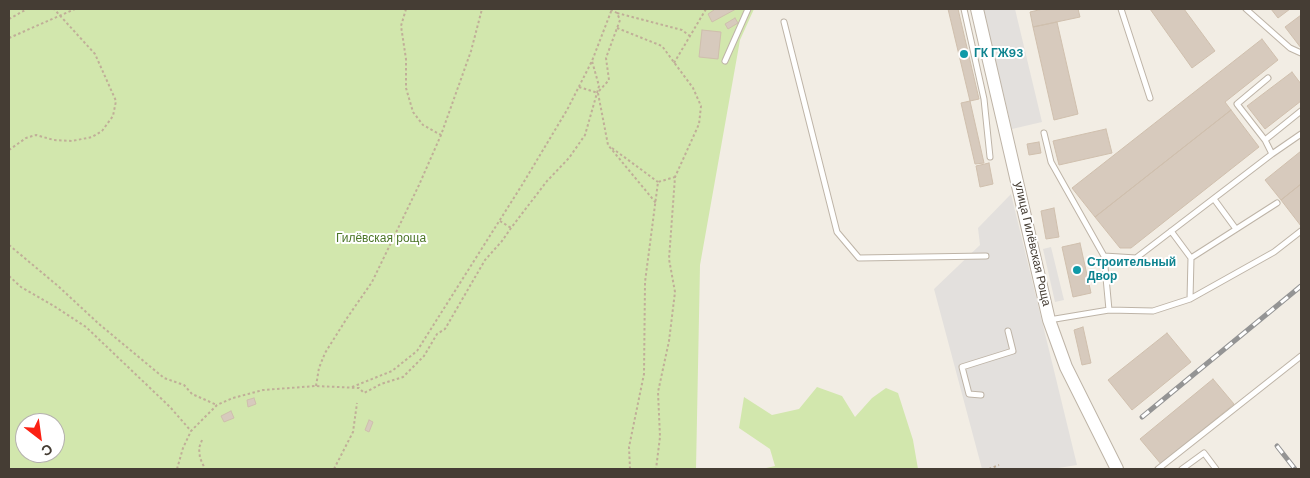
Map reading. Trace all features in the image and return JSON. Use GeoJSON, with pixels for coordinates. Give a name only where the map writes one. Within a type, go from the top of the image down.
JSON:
{"type":"FeatureCollection","features":[{"type":"Feature","properties":{"kind":"street","name":"улица Гилёвская Роща"},"geometry":{"type":"LineString","coordinates":[[977,9],[1050,320],[1066,367],[1117,469]]}},
{"type":"Feature","properties":{"kind":"lane"},"geometry":{"type":"LineString","coordinates":[[725,61],[748,9]]}},
{"type":"Feature","properties":{"kind":"lane"},"geometry":{"type":"LineString","coordinates":[[964,9],[984,99],[990,156]]}},
{"type":"Feature","properties":{"kind":"lane"},"geometry":{"type":"LineString","coordinates":[[1121,9],[1150,98]]}},
{"type":"Feature","properties":{"kind":"lane"},"geometry":{"type":"LineString","coordinates":[[1246,9],[1290,48],[1301,53]]}},
{"type":"Feature","properties":{"kind":"lane"},"geometry":{"type":"LineString","coordinates":[[784,22],[838,232],[860,258],[986,256]]}},
{"type":"Feature","properties":{"kind":"lane"},"geometry":{"type":"LineString","coordinates":[[1268,78],[1237,104],[1265,140],[1272,154]]}},
{"type":"Feature","properties":{"kind":"lane"},"geometry":{"type":"LineString","coordinates":[[1265,140],[1301,111]]}},
{"type":"Feature","properties":{"kind":"lane"},"geometry":{"type":"LineString","coordinates":[[1044,133],[1050,162],[1104,256],[1109,310]]}},
{"type":"Feature","properties":{"kind":"lane"},"geometry":{"type":"LineString","coordinates":[[1104,256],[1136,258],[1301,134]]}},
{"type":"Feature","properties":{"kind":"lane"},"geometry":{"type":"LineString","coordinates":[[1214,199],[1236,229]]}},
{"type":"Feature","properties":{"kind":"lane"},"geometry":{"type":"LineString","coordinates":[[1191,258],[1277,203]]}},
{"type":"Feature","properties":{"kind":"lane"},"geometry":{"type":"LineString","coordinates":[[1172,231],[1191,258],[1190,299]]}},
{"type":"Feature","properties":{"kind":"lane"},"geometry":{"type":"LineString","coordinates":[[1050,320],[1109,310],[1153,311],[1190,299],[1274,252],[1301,231]]}},
{"type":"Feature","properties":{"kind":"lane"},"geometry":{"type":"LineString","coordinates":[[981,395],[969,394],[962,367],[1014,351],[1008,331]]}},
{"type":"Feature","properties":{"kind":"lane"},"geometry":{"type":"LineString","coordinates":[[1158,469],[1301,356]]}},
{"type":"Feature","properties":{"kind":"lane"},"geometry":{"type":"LineString","coordinates":[[1182,469],[1204,453],[1216,469]]}},
{"type":"Feature","properties":{"kind":"path"},"geometry":{"type":"LineString","coordinates":[[9,19],[27,9]]}},
{"type":"Feature","properties":{"kind":"path"},"geometry":{"type":"LineString","coordinates":[[9,150],[26,138],[36,135],[54,140],[72,141],[92,137],[102,131],[113,116],[116,101],[95,54],[54,9]]}},
{"type":"Feature","properties":{"kind":"path"},"geometry":{"type":"LineString","coordinates":[[9,38],[75,9]]}},
{"type":"Feature","properties":{"kind":"path"},"geometry":{"type":"LineString","coordinates":[[406,9],[400,26],[406,60],[406,88],[414,112],[423,125],[441,134]]}},
{"type":"Feature","properties":{"kind":"path"},"geometry":{"type":"LineString","coordinates":[[316,386],[319,368],[325,353],[372,282],[419,185],[441,134],[471,51],[482,9]]}},
{"type":"Feature","properties":{"kind":"path"},"geometry":{"type":"LineString","coordinates":[[350,388],[361,385],[392,370],[417,350],[567,110],[592,61],[611,9],[617,13],[682,30],[690,36]]}},
{"type":"Feature","properties":{"kind":"path"},"geometry":{"type":"LineString","coordinates":[[674,63],[706,9]]}},
{"type":"Feature","properties":{"kind":"path"},"geometry":{"type":"LineString","coordinates":[[617,13],[620,20],[606,58],[608,80],[598,93],[608,146],[656,203]]}},
{"type":"Feature","properties":{"kind":"path"},"geometry":{"type":"LineString","coordinates":[[617,28],[662,46],[693,88],[701,106],[699,124],[675,178],[669,259],[675,292],[669,341],[658,392],[660,437],[656,469]]}},
{"type":"Feature","properties":{"kind":"path"},"geometry":{"type":"LineString","coordinates":[[178,469],[183,448],[191,431],[217,405],[263,390],[316,386],[359,388],[364,393],[381,384],[403,377],[424,356],[437,334],[445,329],[485,260],[502,242],[510,228],[586,135],[590,113],[599,86],[592,61]]}},
{"type":"Feature","properties":{"kind":"path"},"geometry":{"type":"LineString","coordinates":[[579,87],[598,93]]}},
{"type":"Feature","properties":{"kind":"path"},"geometry":{"type":"LineString","coordinates":[[608,146],[658,182],[675,178]]}},
{"type":"Feature","properties":{"kind":"path"},"geometry":{"type":"LineString","coordinates":[[630,469],[629,447],[644,374],[645,282],[658,182]]}},
{"type":"Feature","properties":{"kind":"path"},"geometry":{"type":"LineString","coordinates":[[499,221],[510,228]]}},
{"type":"Feature","properties":{"kind":"path"},"geometry":{"type":"LineString","coordinates":[[9,245],[164,378],[184,385],[192,394],[217,405]]}},
{"type":"Feature","properties":{"kind":"path"},"geometry":{"type":"LineString","coordinates":[[9,276],[21,287],[86,327],[170,407],[191,431]]}},
{"type":"Feature","properties":{"kind":"path"},"geometry":{"type":"LineString","coordinates":[[334,469],[352,432],[357,403]]}},
{"type":"Feature","properties":{"kind":"path"},"geometry":{"type":"LineString","coordinates":[[202,440],[199,448],[200,458],[205,469]]}},
{"type":"Feature","properties":{"kind":"path"},"geometry":{"type":"LineString","coordinates":[[989,469],[999,465]]}},
{"type":"Feature","properties":{"kind":"green space","name":"Гилёвская роща"},"geometry":{"type":"Polygon","coordinates":[[[9,9],[754,9],[740,40],[700,265],[696,469],[9,469],[9,9]]]}},
{"type":"Feature","properties":{"kind":"green space"},"geometry":{"type":"Polygon","coordinates":[[[817,387],[842,396],[855,417],[872,398],[886,388],[898,393],[913,440],[918,469],[762,469],[775,466],[770,449],[739,428],[744,397],[772,415],[799,409],[817,387]]]}},
{"type":"Feature","properties":{"kind":"shaded area"},"geometry":{"type":"Polygon","coordinates":[[[983,9],[1015,9],[1042,122],[1012,129],[983,9]]]}},
{"type":"Feature","properties":{"kind":"shaded area"},"geometry":{"type":"Polygon","coordinates":[[[1011,194],[1077,465],[1052,469],[982,469],[934,289],[980,245],[978,228],[1011,194]]]}},
{"type":"Feature","properties":{"kind":"shaded area"},"geometry":{"type":"Polygon","coordinates":[[[1051,247],[1064,300],[1055,302],[1043,249],[1051,247]]]}},
{"type":"Feature","properties":{"kind":"building"},"geometry":{"type":"Polygon","coordinates":[[[713,9],[736,9],[712,22],[708,14],[713,9]]]}},
{"type":"Feature","properties":{"kind":"building","name":"ГК ГЖ93"},"geometry":{"type":"Polygon","coordinates":[[[948,9],[958,9],[979,99],[970,101],[948,9]]]}},
{"type":"Feature","properties":{"kind":"building"},"geometry":{"type":"Polygon","coordinates":[[[1043,9],[1078,9],[1080,17],[1033,27],[1030,12],[1043,9]]]}},
{"type":"Feature","properties":{"kind":"building"},"geometry":{"type":"Polygon","coordinates":[[[1150,9],[1184,9],[1215,51],[1192,68],[1150,9]]]}},
{"type":"Feature","properties":{"kind":"building"},"geometry":{"type":"Polygon","coordinates":[[[1271,9],[1290,9],[1278,18],[1271,9]]]}},
{"type":"Feature","properties":{"kind":"building"},"geometry":{"type":"Polygon","coordinates":[[[1301,15],[1301,48],[1285,27],[1301,15]]]}},
{"type":"Feature","properties":{"kind":"building"},"geometry":{"type":"Polygon","coordinates":[[[735,18],[738,23],[728,29],[725,24],[735,18]]]}},
{"type":"Feature","properties":{"kind":"building"},"geometry":{"type":"Polygon","coordinates":[[[1057,22],[1078,114],[1054,120],[1033,27],[1057,22]]]}},
{"type":"Feature","properties":{"kind":"building"},"geometry":{"type":"Polygon","coordinates":[[[702,30],[721,32],[718,59],[699,57],[702,30]]]}},
{"type":"Feature","properties":{"kind":"building"},"geometry":{"type":"Polygon","coordinates":[[[1262,39],[1278,60],[1225,102],[1231,110],[1095,217],[1072,188],[1262,39]]]}},
{"type":"Feature","properties":{"kind":"building"},"geometry":{"type":"Polygon","coordinates":[[[1292,72],[1301,84],[1301,101],[1265,129],[1247,106],[1292,72]]]}},
{"type":"Feature","properties":{"kind":"building"},"geometry":{"type":"Polygon","coordinates":[[[970,101],[984,163],[975,164],[961,103],[970,101]]]}},
{"type":"Feature","properties":{"kind":"building"},"geometry":{"type":"Polygon","coordinates":[[[1231,110],[1259,147],[1131,248],[1120,248],[1095,217],[1231,110]]]}},
{"type":"Feature","properties":{"kind":"building"},"geometry":{"type":"Polygon","coordinates":[[[1106,129],[1112,153],[1059,165],[1053,141],[1106,129]]]}},
{"type":"Feature","properties":{"kind":"building"},"geometry":{"type":"Polygon","coordinates":[[[1039,142],[1041,153],[1029,155],[1027,144],[1039,142]]]}},
{"type":"Feature","properties":{"kind":"building"},"geometry":{"type":"Polygon","coordinates":[[[1301,151],[1301,184],[1281,200],[1265,180],[1301,151]]]}},
{"type":"Feature","properties":{"kind":"building"},"geometry":{"type":"Polygon","coordinates":[[[989,163],[993,184],[980,187],[976,166],[989,163]]]}},
{"type":"Feature","properties":{"kind":"building"},"geometry":{"type":"Polygon","coordinates":[[[1301,184],[1301,226],[1281,200],[1301,184]]]}},
{"type":"Feature","properties":{"kind":"building"},"geometry":{"type":"Polygon","coordinates":[[[1054,208],[1059,237],[1046,239],[1041,211],[1054,208]]]}},
{"type":"Feature","properties":{"kind":"building","name":"Строительный Двор"},"geometry":{"type":"Polygon","coordinates":[[[1080,243],[1091,293],[1073,297],[1062,247],[1080,243]]]}},
{"type":"Feature","properties":{"kind":"building"},"geometry":{"type":"Polygon","coordinates":[[[1083,327],[1091,363],[1082,365],[1074,330],[1083,327]]]}},
{"type":"Feature","properties":{"kind":"building"},"geometry":{"type":"Polygon","coordinates":[[[1167,333],[1191,362],[1132,410],[1108,380],[1167,333]]]}},
{"type":"Feature","properties":{"kind":"building"},"geometry":{"type":"Polygon","coordinates":[[[1213,379],[1234,404],[1161,464],[1140,439],[1213,379]]]}},
{"type":"Feature","properties":{"kind":"building"},"geometry":{"type":"Polygon","coordinates":[[[254,398],[256,404],[248,407],[247,400],[254,398]]]}},
{"type":"Feature","properties":{"kind":"building"},"geometry":{"type":"Polygon","coordinates":[[[231,411],[234,418],[224,422],[221,416],[231,411]]]}},
{"type":"Feature","properties":{"kind":"building"},"geometry":{"type":"Polygon","coordinates":[[[369,420],[373,422],[369,432],[365,430],[369,420]]]}},
{"type":"Feature","properties":{"kind":"railway"},"geometry":{"type":"LineString","coordinates":[[1142,417],[1301,286]]}},
{"type":"Feature","properties":{"kind":"railway"},"geometry":{"type":"LineString","coordinates":[[1277,446],[1295,469]]}},
{"type":"Feature","properties":{"kind":"place","name":"ГК ГЖ93"},"geometry":{"type":"Point","coordinates":[964,54]}},
{"type":"Feature","properties":{"kind":"place","name":"Строительный Двор"},"geometry":{"type":"Point","coordinates":[1077,270]}}]}
